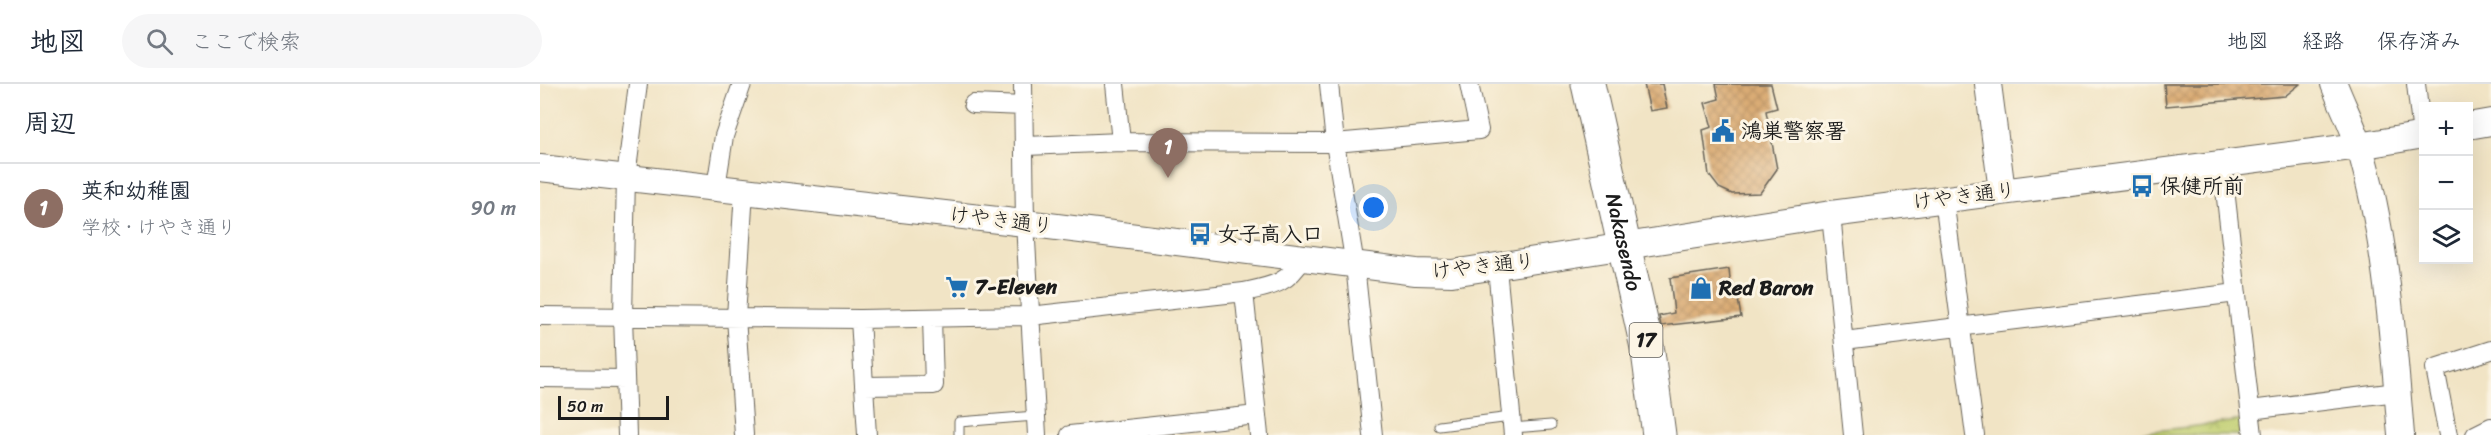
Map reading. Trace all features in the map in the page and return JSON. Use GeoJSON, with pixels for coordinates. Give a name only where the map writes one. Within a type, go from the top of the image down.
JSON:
{"type":"FeatureCollection","features":[{"type":"Feature","properties":{"kind":"highway","name":"Nakasendo"},"geometry":{"type":"LineString","coordinates":[[1573,84],[1648,352],[1659,435]]}},
{"type":"Feature","properties":{"kind":"highway","name":"Nakasendo"},"geometry":{"type":"LineString","coordinates":[[1588,84],[1618,248],[1640,435]]}},
{"type":"Feature","properties":{"kind":"street"},"geometry":{"type":"LineString","coordinates":[[627,435],[623,316],[626,177],[638,84]]}},
{"type":"Feature","properties":{"kind":"street"},"geometry":{"type":"LineString","coordinates":[[716,187],[724,136],[742,84]]}},
{"type":"Feature","properties":{"kind":"street"},"geometry":{"type":"LineString","coordinates":[[1023,84],[1026,146],[1025,223],[1037,435]]}},
{"type":"Feature","properties":{"kind":"street"},"geometry":{"type":"LineString","coordinates":[[1115,84],[1121,142]]}},
{"type":"Feature","properties":{"kind":"street"},"geometry":{"type":"LineString","coordinates":[[1329,84],[1335,143],[1355,265],[1373,435]]}},
{"type":"Feature","properties":{"kind":"street"},"geometry":{"type":"LineString","coordinates":[[1026,146],[1121,142],[1335,143],[1479,129],[1469,84]]}},
{"type":"Feature","properties":{"kind":"street"},"geometry":{"type":"LineString","coordinates":[[1988,84],[2002,191]]}},
{"type":"Feature","properties":{"kind":"street"},"geometry":{"type":"LineString","coordinates":[[2334,84],[2359,146],[2370,187],[2385,280],[2401,435]]}},
{"type":"Feature","properties":{"kind":"street"},"geometry":{"type":"LineString","coordinates":[[2416,84],[2419,106]]}},
{"type":"Feature","properties":{"kind":"street"},"geometry":{"type":"LineString","coordinates":[[973,104],[1024,106]]}},
{"type":"Feature","properties":{"kind":"street"},"geometry":{"type":"LineString","coordinates":[[2473,125],[2491,122]]}},
{"type":"Feature","properties":{"kind":"street","name":"けやき通り"},"geometry":{"type":"LineString","coordinates":[[540,168],[1025,223],[1355,265],[1452,273],[1497,268],[1831,214],[2359,146],[2419,136]]}},
{"type":"Feature","properties":{"kind":"street"},"geometry":{"type":"LineString","coordinates":[[2222,163],[2253,435]]}},
{"type":"Feature","properties":{"kind":"street"},"geometry":{"type":"LineString","coordinates":[[744,191],[736,317],[744,435]]}},
{"type":"Feature","properties":{"kind":"street"},"geometry":{"type":"LineString","coordinates":[[1944,198],[1975,435]]}},
{"type":"Feature","properties":{"kind":"street"},"geometry":{"type":"LineString","coordinates":[[1831,214],[1853,435]]}},
{"type":"Feature","properties":{"kind":"street"},"geometry":{"type":"LineString","coordinates":[[540,316],[860,318],[1030,316],[1244,292],[1273,286],[1294,275],[1303,258]]}},
{"type":"Feature","properties":{"kind":"street"},"geometry":{"type":"LineString","coordinates":[[1497,268],[1512,427]]}},
{"type":"Feature","properties":{"kind":"street"},"geometry":{"type":"LineString","coordinates":[[1244,292],[1259,435]]}},
{"type":"Feature","properties":{"kind":"street"},"geometry":{"type":"LineString","coordinates":[[1844,340],[2237,293]]}},
{"type":"Feature","properties":{"kind":"street"},"geometry":{"type":"LineString","coordinates":[[860,318],[867,435]]}},
{"type":"Feature","properties":{"kind":"street"},"geometry":{"type":"LineString","coordinates":[[864,386],[934,386],[932,318]]}},
{"type":"Feature","properties":{"kind":"street"},"geometry":{"type":"LineString","coordinates":[[2448,435],[2435,368],[2491,350]]}},
{"type":"Feature","properties":{"kind":"street"},"geometry":{"type":"LineString","coordinates":[[540,378],[625,379]]}},
{"type":"Feature","properties":{"kind":"street"},"geometry":{"type":"LineString","coordinates":[[2250,410],[2397,392]]}},
{"type":"Feature","properties":{"kind":"street"},"geometry":{"type":"LineString","coordinates":[[1070,435],[1257,415]]}},
{"type":"Feature","properties":{"kind":"street"},"geometry":{"type":"LineString","coordinates":[[2475,435],[2491,427]]}},
{"type":"Feature","properties":{"kind":"lane"},"geometry":{"type":"LineString","coordinates":[[959,435],[959,422],[1036,416]]}},
{"type":"Feature","properties":{"kind":"lane"},"geometry":{"type":"LineString","coordinates":[[1439,426],[1551,425]]}},
{"type":"Feature","properties":{"kind":"green space"},"geometry":{"type":"Polygon","coordinates":[[[2245,420],[2247,435],[2122,435],[2245,420]]]}},
{"type":"Feature","properties":{"kind":"building"},"geometry":{"type":"Polygon","coordinates":[[[1644,84],[1662,84],[1667,108],[1650,111],[1644,84]]]}},
{"type":"Feature","properties":{"kind":"building"},"geometry":{"type":"Polygon","coordinates":[[[1716,84],[1771,84],[1777,108],[1766,111],[1777,169],[1760,193],[1732,194],[1719,188],[1709,175],[1703,130],[1712,127],[1705,103],[1719,99],[1716,84]]]}},
{"type":"Feature","properties":{"kind":"building"},"geometry":{"type":"Polygon","coordinates":[[[2164,84],[2300,84],[2285,96],[2166,106],[2164,84]]]}},
{"type":"Feature","properties":{"kind":"building","name":"Red Baron"},"geometry":{"type":"Polygon","coordinates":[[[1729,269],[1732,299],[1738,299],[1741,317],[1661,326],[1659,316],[1674,313],[1670,278],[1729,269]]]}},
{"type":"Feature","properties":{"kind":"place","name":"鴻巣警察署"},"geometry":{"type":"Point","coordinates":[1723,131]}},
{"type":"Feature","properties":{"kind":"place","name":"英和幼稚園"},"geometry":{"type":"Point","coordinates":[1168,178]}},
{"type":"Feature","properties":{"kind":"place","name":"保健所前"},"geometry":{"type":"Point","coordinates":[2142,186]}},
{"type":"Feature","properties":{"kind":"place","name":"女子高入口"},"geometry":{"type":"Point","coordinates":[1200,234]}},
{"type":"Feature","properties":{"kind":"place","name":"7-Eleven"},"geometry":{"type":"Point","coordinates":[957,287]}},
{"type":"Feature","properties":{"kind":"place","name":"Red Baron"},"geometry":{"type":"Point","coordinates":[1701,288]}}]}
